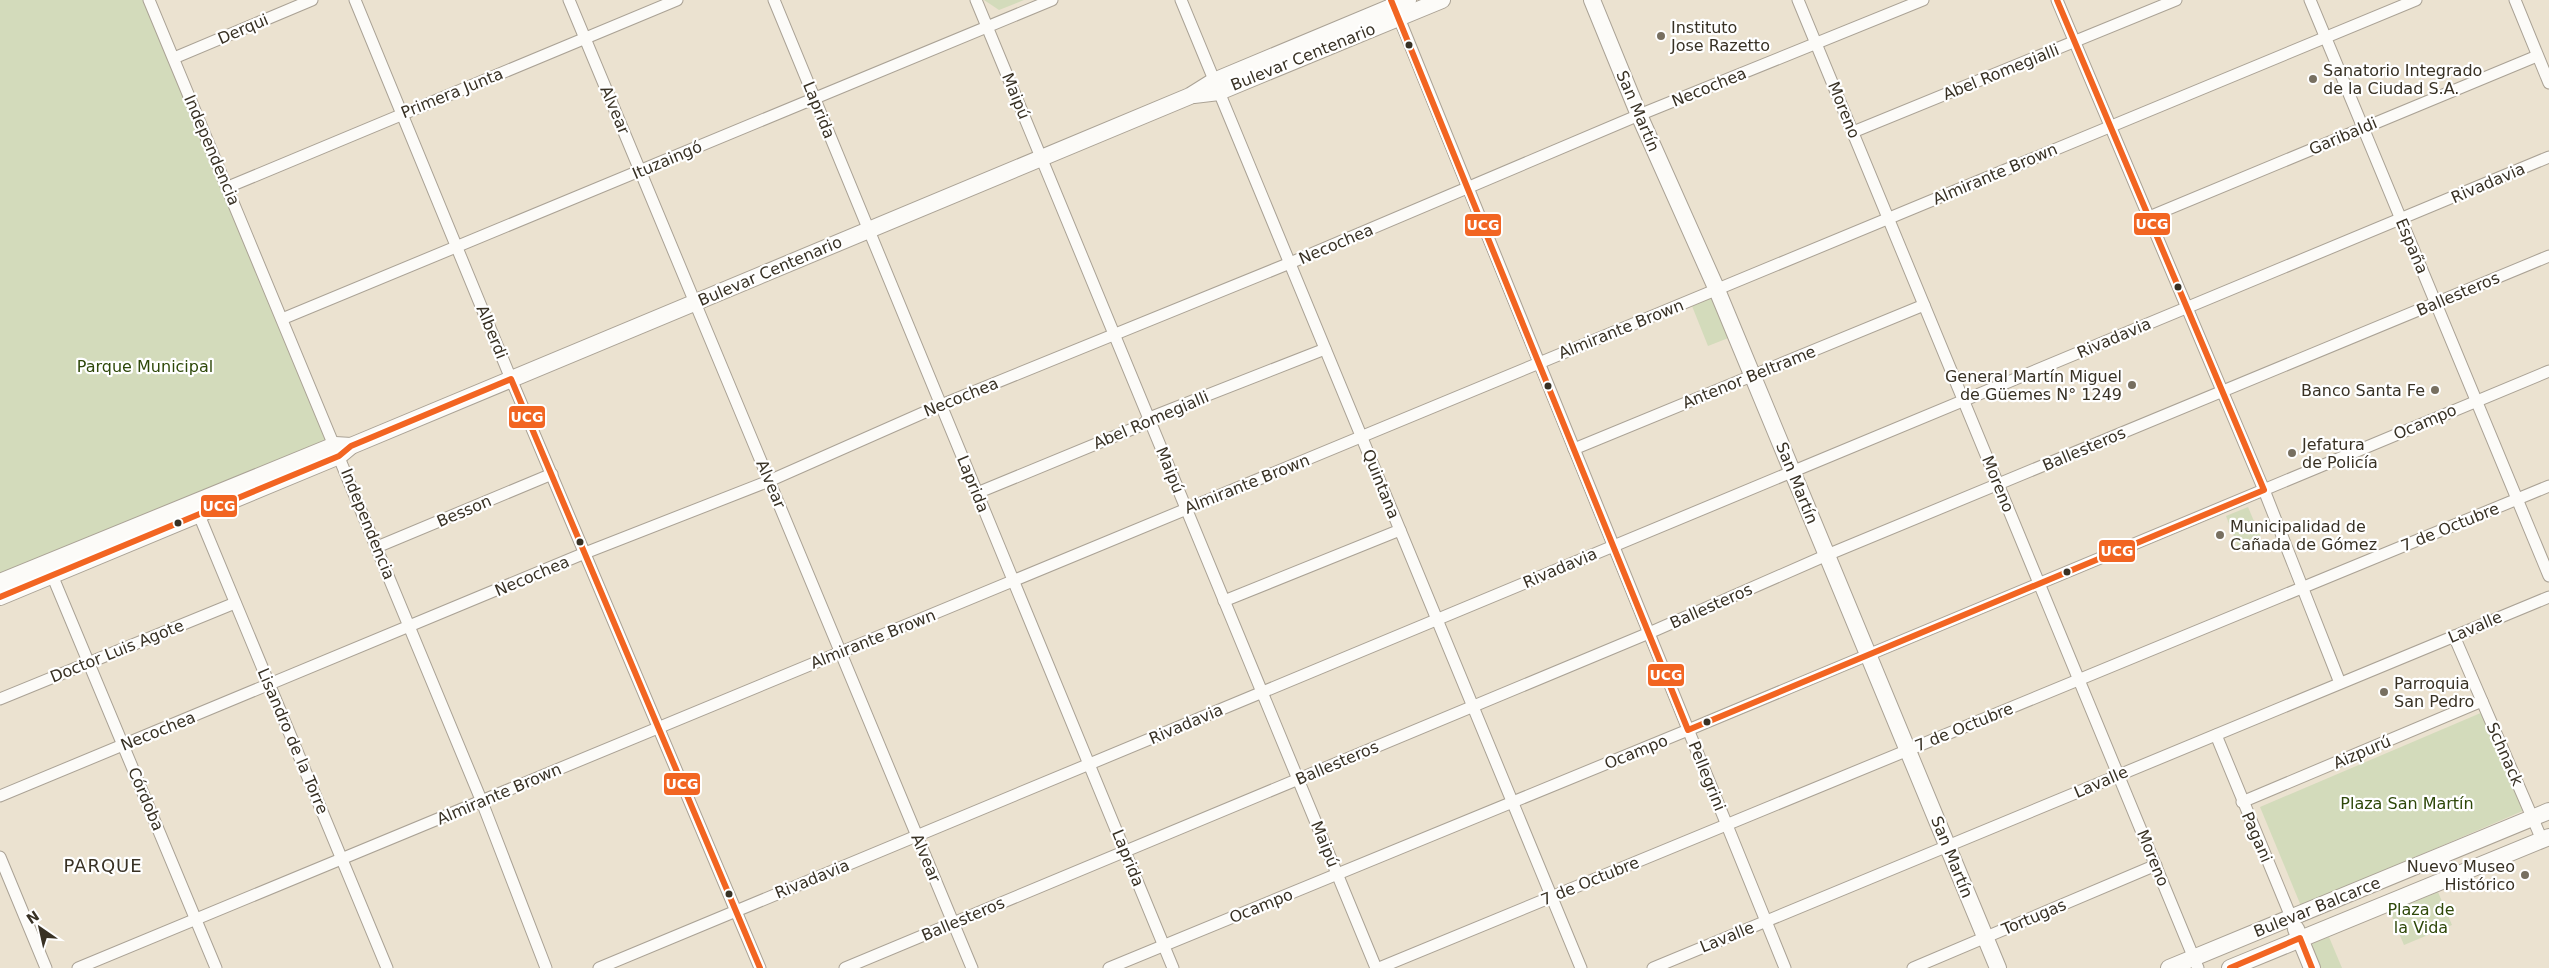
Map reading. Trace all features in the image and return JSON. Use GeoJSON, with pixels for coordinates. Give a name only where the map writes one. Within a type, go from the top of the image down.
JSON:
{"type":"FeatureCollection","features":[{"type":"Feature","properties":{"kind":"main road","name":"Bulevar Centenario"},"geometry":{"type":"LineString","coordinates":[[0,582],[342,449],[1216,86],[1398,6],[1442,0]]}},
{"type":"Feature","properties":{"kind":"main road","name":"San Martín"},"geometry":{"type":"LineString","coordinates":[[1592,0],[1639,115],[1717,290],[1998,968]]}},
{"type":"Feature","properties":{"kind":"main road","name":"Bulevar Centenario"},"geometry":{"type":"LineString","coordinates":[[0,597],[199,515],[342,449]]}},
{"type":"Feature","properties":{"kind":"main road","name":"Bulevar Balcarce"},"geometry":{"type":"LineString","coordinates":[[2168,968],[2196,963],[2291,918],[2549,811]]}},
{"type":"Feature","properties":{"kind":"main road","name":"Bulevar Balcarce"},"geometry":{"type":"LineString","coordinates":[[2230,968],[2545,838]]}},
{"type":"Feature","properties":{"kind":"main road","name":"Pagani"},"geometry":{"type":"LineString","coordinates":[[2291,918],[2312,968]]}},
{"type":"Feature","properties":{"kind":"street","name":"Independencia"},"geometry":{"type":"LineString","coordinates":[[149,0],[282,319],[342,449],[377,548],[482,802],[546,968]]}},
{"type":"Feature","properties":{"kind":"street","name":"Derqui"},"geometry":{"type":"LineString","coordinates":[[174,58],[312,0]]}},
{"type":"Feature","properties":{"kind":"street","name":"Alberdi"},"geometry":{"type":"LineString","coordinates":[[355,0],[511,379],[760,968]]}},
{"type":"Feature","properties":{"kind":"street","name":"Alvear"},"geometry":{"type":"LineString","coordinates":[[569,0],[972,968]]}},
{"type":"Feature","properties":{"kind":"street","name":"Primera Junta"},"geometry":{"type":"LineString","coordinates":[[228,187],[677,0]]}},
{"type":"Feature","properties":{"kind":"street","name":"Laprida"},"geometry":{"type":"LineString","coordinates":[[774,0],[1173,968]]}},
{"type":"Feature","properties":{"kind":"street","name":"Maipú"},"geometry":{"type":"LineString","coordinates":[[976,0],[1378,968]]}},
{"type":"Feature","properties":{"kind":"street","name":"Ituzaingó"},"geometry":{"type":"LineString","coordinates":[[282,319],[1052,0]]}},
{"type":"Feature","properties":{"kind":"street","name":"Quintana"},"geometry":{"type":"LineString","coordinates":[[1180,0],[1581,968]]}},
{"type":"Feature","properties":{"kind":"street","name":"Moreno"},"geometry":{"type":"LineString","coordinates":[[1798,0],[2196,963]]}},
{"type":"Feature","properties":{"kind":"street","name":"Necochea"},"geometry":{"type":"LineString","coordinates":[[0,796],[410,628],[585,553],[769,481],[941,405],[1290,264],[1639,115],[1923,0]]}},
{"type":"Feature","properties":{"kind":"street"},"geometry":{"type":"LineString","coordinates":[[2057,0],[2264,490],[2340,683]]}},
{"type":"Feature","properties":{"kind":"street","name":"Abel Romegialli"},"geometry":{"type":"LineString","coordinates":[[1853,132],[2176,0]]}},
{"type":"Feature","properties":{"kind":"street","name":"España"},"geometry":{"type":"LineString","coordinates":[[2310,0],[2549,576]]}},
{"type":"Feature","properties":{"kind":"street","name":"Almirante Brown"},"geometry":{"type":"LineString","coordinates":[[78,968],[2416,0]]}},
{"type":"Feature","properties":{"kind":"street"},"geometry":{"type":"LineString","coordinates":[[2515,0],[2549,83]]}},
{"type":"Feature","properties":{"kind":"street","name":"Pellegrini"},"geometry":{"type":"LineString","coordinates":[[1398,6],[1468,188],[1785,968]]}},
{"type":"Feature","properties":{"kind":"street","name":"Garibaldi"},"geometry":{"type":"LineString","coordinates":[[2149,217],[2537,56]]}},
{"type":"Feature","properties":{"kind":"street","name":"Rivadavia"},"geometry":{"type":"LineString","coordinates":[[599,968],[2549,157]]}},
{"type":"Feature","properties":{"kind":"street","name":"Ballesteros"},"geometry":{"type":"LineString","coordinates":[[844,968],[1649,633],[1827,555],[2549,256]]}},
{"type":"Feature","properties":{"kind":"street","name":"Antenor Beltrame"},"geometry":{"type":"LineString","coordinates":[[1574,449],[1924,305]]}},
{"type":"Feature","properties":{"kind":"street","name":"Abel Romegialli"},"geometry":{"type":"LineString","coordinates":[[977,492],[1142,425],[1149,418],[1325,349]]}},
{"type":"Feature","properties":{"kind":"street","name":"Ocampo"},"geometry":{"type":"LineString","coordinates":[[1109,968],[1513,803],[2549,371]]}},
{"type":"Feature","properties":{"kind":"street","name":"Besson"},"geometry":{"type":"LineString","coordinates":[[377,548],[552,474]]}},
{"type":"Feature","properties":{"kind":"street","name":"7 de Octubre"},"geometry":{"type":"LineString","coordinates":[[1378,968],[2549,486]]}},
{"type":"Feature","properties":{"kind":"street","name":"Lisandro de la Torre"},"geometry":{"type":"LineString","coordinates":[[199,515],[387,968]]}},
{"type":"Feature","properties":{"kind":"street"},"geometry":{"type":"LineString","coordinates":[[1224,601],[1400,530]]}},
{"type":"Feature","properties":{"kind":"street","name":"Córdoba"},"geometry":{"type":"LineString","coordinates":[[52,575],[216,968]]}},
{"type":"Feature","properties":{"kind":"street","name":"Lavalle"},"geometry":{"type":"LineString","coordinates":[[1652,968],[2549,597]]}},
{"type":"Feature","properties":{"kind":"street","name":"Doctor Luis Agote"},"geometry":{"type":"LineString","coordinates":[[0,699],[235,602]]}},
{"type":"Feature","properties":{"kind":"street","name":"Schnack"},"geometry":{"type":"LineString","coordinates":[[2454,636],[2533,817],[2545,838]]}},
{"type":"Feature","properties":{"kind":"street","name":"Aizpurú"},"geometry":{"type":"LineString","coordinates":[[2242,802],[2482,701]]}},
{"type":"Feature","properties":{"kind":"street","name":"Pagani"},"geometry":{"type":"LineString","coordinates":[[2216,735],[2291,918]]}},
{"type":"Feature","properties":{"kind":"street"},"geometry":{"type":"LineString","coordinates":[[0,857],[46,968]]}},
{"type":"Feature","properties":{"kind":"street","name":"Tortugas"},"geometry":{"type":"LineString","coordinates":[[1913,968],[2156,865]]}},
{"type":"Feature","properties":{"kind":"green space","name":"Parque Municipal"},"geometry":{"type":"Polygon","coordinates":[[[0,0],[149,0],[335,445],[0,582],[0,0]]]}},
{"type":"Feature","properties":{"kind":"green space"},"geometry":{"type":"Polygon","coordinates":[[[984,0],[1024,0],[999,10],[984,0]]]}},
{"type":"Feature","properties":{"kind":"green space"},"geometry":{"type":"Polygon","coordinates":[[[1717,290],[1736,335],[1708,346],[1690,301],[1717,290]]]}},
{"type":"Feature","properties":{"kind":"green space"},"geometry":{"type":"Polygon","coordinates":[[[2248,507],[2261,538],[2238,547],[2226,516],[2248,507]]]}},
{"type":"Feature","properties":{"kind":"green space","name":"Plaza San Martín"},"geometry":{"type":"Polygon","coordinates":[[[2483,712],[2525,810],[2301,906],[2260,807],[2483,712]]]}},
{"type":"Feature","properties":{"kind":"green space","name":"Plaza de la Vida"},"geometry":{"type":"Polygon","coordinates":[[[2438,892],[2452,925],[2404,945],[2390,912],[2438,892]]]}},
{"type":"Feature","properties":{"kind":"green space"},"geometry":{"type":"Polygon","coordinates":[[[2329,937],[2342,968],[2321,968],[2311,944],[2329,937]]]}},
{"type":"Feature","properties":{"kind":"transit line","name":"UCG"},"geometry":{"type":"LineString","coordinates":[[1391,0],[1688,730],[2264,490],[2057,0]]}},
{"type":"Feature","properties":{"kind":"transit line","name":"UCG"},"geometry":{"type":"LineString","coordinates":[[0,597],[339,456],[351,446],[511,379],[760,968]]}},
{"type":"Feature","properties":{"kind":"transit line","name":"UCG"},"geometry":{"type":"LineString","coordinates":[[2230,968],[2300,938],[2312,968]]}},
{"type":"Feature","properties":{"kind":"place","name":"Instituto Jose Razetto"},"geometry":{"type":"Point","coordinates":[1661,36]}},
{"type":"Feature","properties":{"kind":"place","name":"Sanatorio Integrado de la Ciudad S.A."},"geometry":{"type":"Point","coordinates":[2313,79]}},
{"type":"Feature","properties":{"kind":"place","name":"General Martín Miguel de Güemes N° 1249"},"geometry":{"type":"Point","coordinates":[2132,385]}},
{"type":"Feature","properties":{"kind":"place","name":"Banco Santa Fe"},"geometry":{"type":"Point","coordinates":[2435,390]}},
{"type":"Feature","properties":{"kind":"place","name":"Jefatura de Policía"},"geometry":{"type":"Point","coordinates":[2292,453]}},
{"type":"Feature","properties":{"kind":"place","name":"Municipalidad de Cañada de Gómez"},"geometry":{"type":"Point","coordinates":[2220,535]}},
{"type":"Feature","properties":{"kind":"place","name":"Parroquia San Pedro"},"geometry":{"type":"Point","coordinates":[2384,692]}},
{"type":"Feature","properties":{"kind":"place","name":"Nuevo Museo Histórico"},"geometry":{"type":"Point","coordinates":[2525,875]}},
{"type":"Feature","properties":{"kind":"district","name":"PARQUE"},"geometry":{"type":"Point","coordinates":[103,865]}}]}
